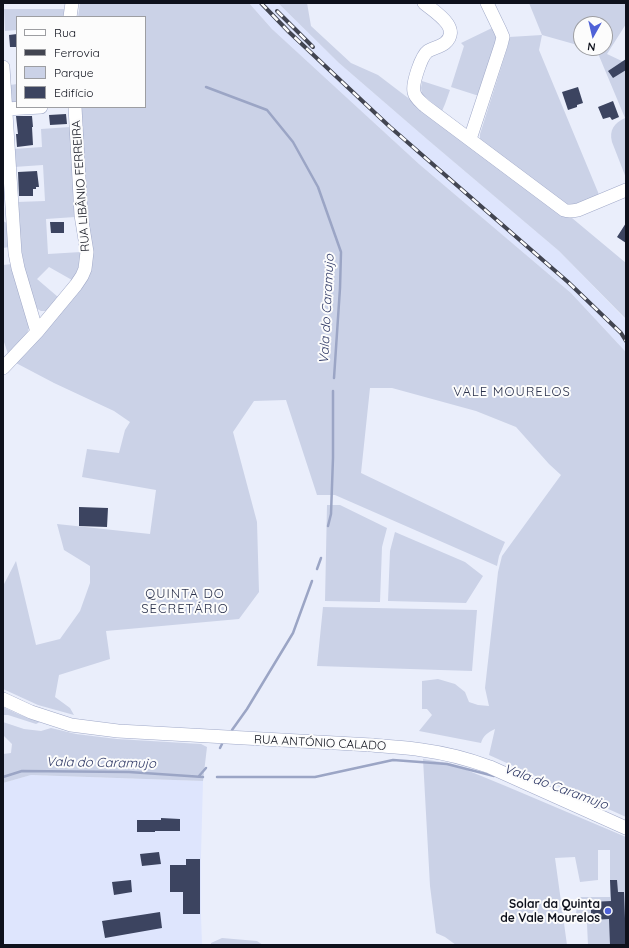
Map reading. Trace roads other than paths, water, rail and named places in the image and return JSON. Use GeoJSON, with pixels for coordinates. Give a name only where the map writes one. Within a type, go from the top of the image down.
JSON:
{"type":"FeatureCollection","features":[{"type":"Feature","properties":{"kind":"street"},"geometry":{"type":"LineString","coordinates":[[70,16],[72,3]]}},
{"type":"Feature","properties":{"kind":"street"},"geometry":{"type":"LineString","coordinates":[[424,3],[444,20],[449,26],[451,32],[450,37],[442,45],[428,51],[424,55],[414,87],[414,93],[417,99],[564,210],[573,212],[626,190]]}},
{"type":"Feature","properties":{"kind":"street"},"geometry":{"type":"LineString","coordinates":[[470,139],[502,45],[500,30],[487,3]]}},
{"type":"Feature","properties":{"kind":"street"},"geometry":{"type":"LineString","coordinates":[[3,67],[6,109],[8,215],[16,261],[37,332]]}},
{"type":"Feature","properties":{"kind":"street"},"geometry":{"type":"LineString","coordinates":[[6,109],[24,108]]}},
{"type":"Feature","properties":{"kind":"street","name":"RUA LIBÂNIO FERREIRA"},"geometry":{"type":"LineString","coordinates":[[3,368],[37,332],[79,281],[85,269],[86,252],[80,215],[75,108]]}},
{"type":"Feature","properties":{"kind":"street","name":"RUA ANTÓNIO CALADO"},"geometry":{"type":"LineString","coordinates":[[3,699],[31,712],[71,724],[118,731],[411,748],[443,754],[490,767],[626,828]]}},
{"type":"Feature","properties":{"kind":"waterway","name":"Vala do Caramujo"},"geometry":{"type":"LineString","coordinates":[[206,87],[267,110],[293,142],[318,187],[341,252],[334,378]]}},
{"type":"Feature","properties":{"kind":"waterway","name":"Vala do Caramujo"},"geometry":{"type":"LineString","coordinates":[[328,526],[331,514],[333,391]]}},
{"type":"Feature","properties":{"kind":"waterway","name":"Vala do Caramujo"},"geometry":{"type":"LineString","coordinates":[[317,569],[321,558]]}},
{"type":"Feature","properties":{"kind":"waterway","name":"Vala do Caramujo"},"geometry":{"type":"LineString","coordinates":[[232,730],[247,709],[293,633],[312,581]]}},
{"type":"Feature","properties":{"kind":"waterway","name":"Vala do Caramujo"},"geometry":{"type":"LineString","coordinates":[[220,748],[222,744]]}},
{"type":"Feature","properties":{"kind":"waterway","name":"Vala do Caramujo"},"geometry":{"type":"LineString","coordinates":[[217,777],[315,777],[393,760],[447,764],[494,776]]}},
{"type":"Feature","properties":{"kind":"waterway","name":"Vala do Caramujo"},"geometry":{"type":"LineString","coordinates":[[199,776],[206,768]]}},
{"type":"Feature","properties":{"kind":"waterway","name":"Vala do Caramujo"},"geometry":{"type":"LineString","coordinates":[[3,777],[22,771],[129,772],[203,777]]}},
{"type":"Feature","properties":{"kind":"railway"},"geometry":{"type":"LineString","coordinates":[[261,3],[289,32],[390,127],[568,282],[621,333],[626,341]]}},
{"type":"Feature","properties":{"kind":"railway"},"geometry":{"type":"LineString","coordinates":[[277,11],[313,47]]}},
{"type":"Feature","properties":{"kind":"place","name":"Solar da Quinta de Vale Mourelos"},"geometry":{"type":"Point","coordinates":[608,911]}},
{"type":"Feature","properties":{"kind":"district","name":"VALE MOURELOS"},"geometry":{"type":"Point","coordinates":[512,392]}},
{"type":"Feature","properties":{"kind":"district","name":"QUINTA DO SECRETÁRIO"},"geometry":{"type":"Point","coordinates":[185,602]}}]}
